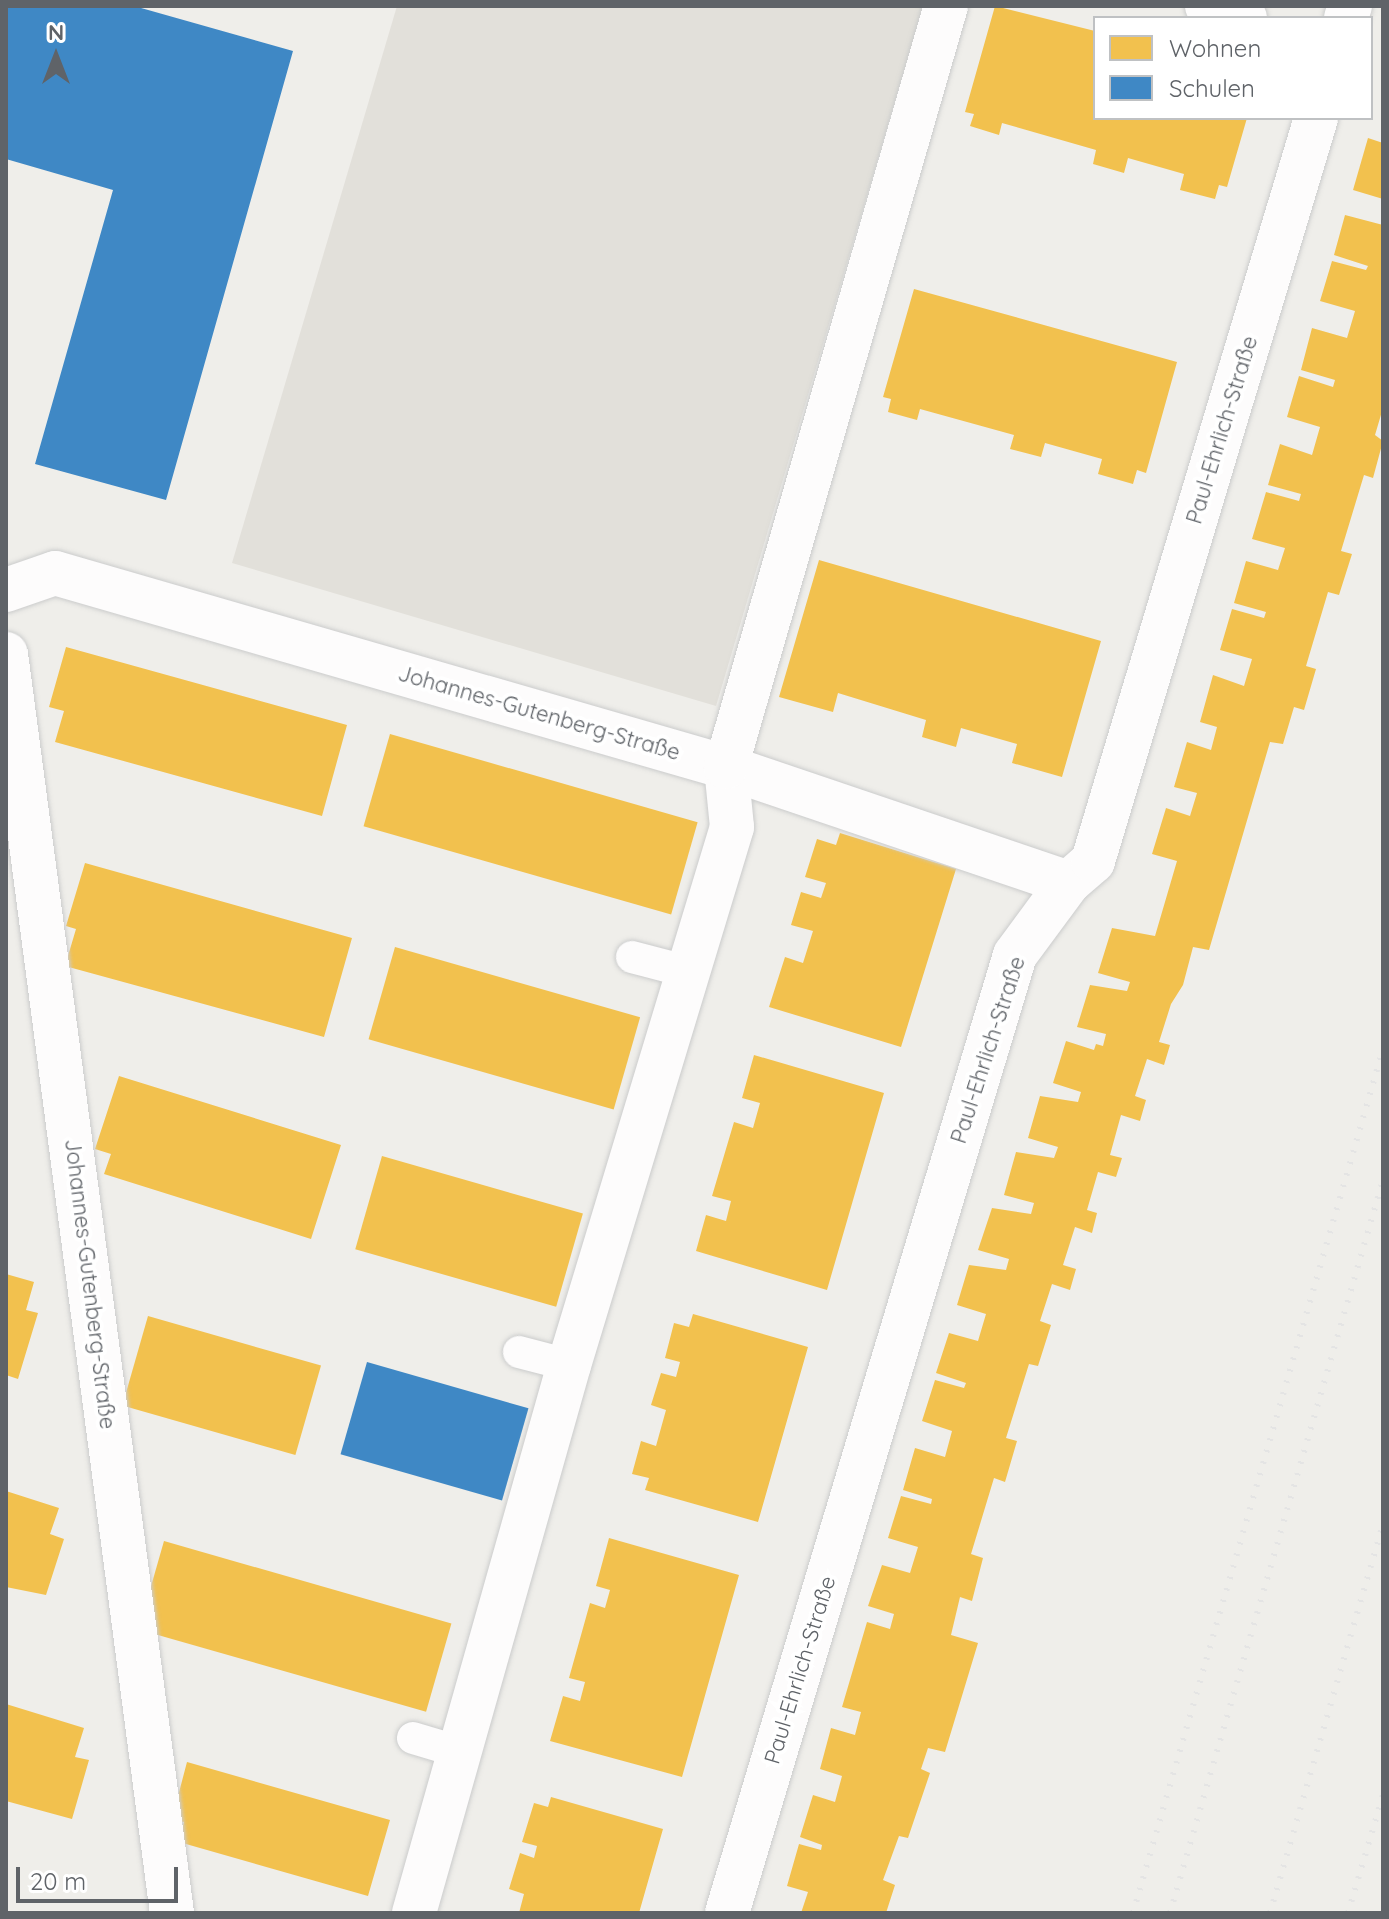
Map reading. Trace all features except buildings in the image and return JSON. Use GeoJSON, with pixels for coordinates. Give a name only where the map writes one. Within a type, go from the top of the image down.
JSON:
{"type":"FeatureCollection","features":[{"type":"Feature","properties":{"kind":"street"},"geometry":{"type":"LineString","coordinates":[[414,1913],[569,1365],[732,827],[726,767],[946,6]]}},
{"type":"Feature","properties":{"kind":"street"},"geometry":{"type":"LineString","coordinates":[[1207,6],[1239,16]]}},
{"type":"Feature","properties":{"kind":"street","name":"Paul-Ehrlich-Straße"},"geometry":{"type":"LineString","coordinates":[[727,1913],[1015,955],[1068,883],[1093,861],[1315,120]]}},
{"type":"Feature","properties":{"kind":"street","name":"Johannes-Gutenberg-Straße"},"geometry":{"type":"LineString","coordinates":[[6,590],[55,573],[726,767],[1068,883]]}},
{"type":"Feature","properties":{"kind":"street","name":"Johannes-Gutenberg-Straße"},"geometry":{"type":"LineString","coordinates":[[6,654],[172,1913]]}},
{"type":"Feature","properties":{"kind":"lane"},"geometry":{"type":"LineString","coordinates":[[632,957],[689,972]]}},
{"type":"Feature","properties":{"kind":"lane"},"geometry":{"type":"LineString","coordinates":[[519,1352],[569,1365]]}},
{"type":"Feature","properties":{"kind":"lane"},"geometry":{"type":"LineString","coordinates":[[413,1738],[460,1752]]}},
{"type":"Feature","properties":{"kind":"shaded area"},"geometry":{"type":"Polygon","coordinates":[[[397,6],[923,6],[716,706],[232,563],[397,6]]]}},
{"type":"Feature","properties":{"kind":"railway"},"geometry":{"type":"LineString","coordinates":[[1133,1913],[1383,1049]]}},
{"type":"Feature","properties":{"kind":"railway"},"geometry":{"type":"LineString","coordinates":[[1170,1913],[1383,1180]]}},
{"type":"Feature","properties":{"kind":"railway"},"geometry":{"type":"LineString","coordinates":[[1270,1913],[1383,1525]]}},
{"type":"Feature","properties":{"kind":"railway"},"geometry":{"type":"LineString","coordinates":[[1348,1913],[1383,1795]]}}]}
